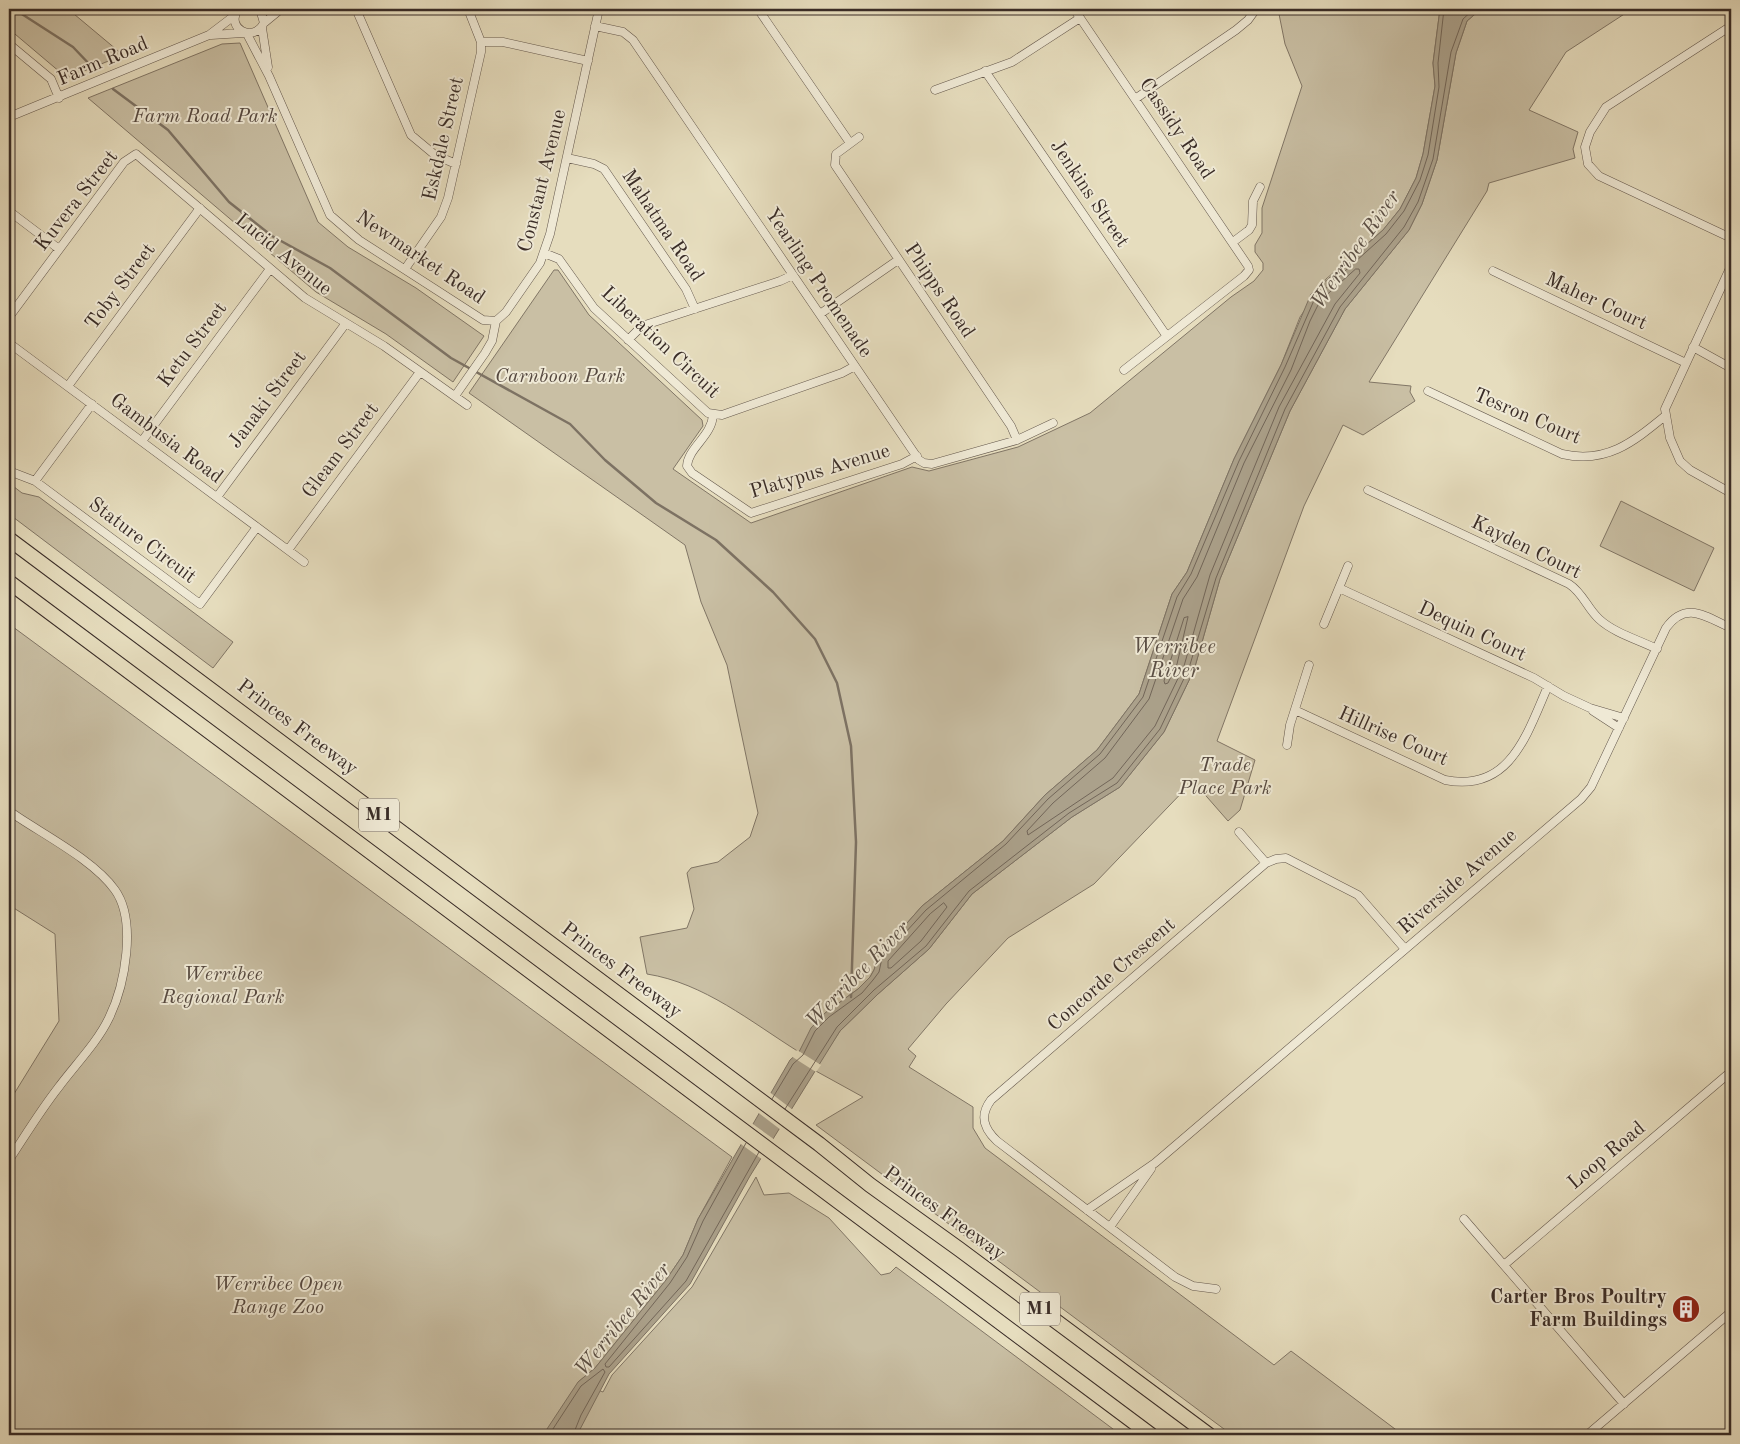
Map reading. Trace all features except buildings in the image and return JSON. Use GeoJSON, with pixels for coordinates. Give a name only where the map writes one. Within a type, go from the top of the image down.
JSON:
{"type":"FeatureCollection","features":[{"type":"Feature","properties":{"kind":"highway","name":"Princes Freeway"},"geometry":{"type":"LineString","coordinates":[[9,539],[819,1144],[870,1185],[960,1249],[1209,1435]]}},
{"type":"Feature","properties":{"kind":"highway","name":"M1"},"geometry":{"type":"LineString","coordinates":[[9,582],[1151,1435]]}},
{"type":"Feature","properties":{"kind":"street","name":"Newmarket Road"},"geometry":{"type":"LineString","coordinates":[[260,9],[269,76]]}},
{"type":"Feature","properties":{"kind":"street"},"geometry":{"type":"LineString","coordinates":[[263,25],[281,9]]}},
{"type":"Feature","properties":{"kind":"street"},"geometry":{"type":"LineString","coordinates":[[356,9],[411,135],[435,155],[456,164]]}},
{"type":"Feature","properties":{"kind":"street","name":"Eskdale Street"},"geometry":{"type":"LineString","coordinates":[[405,268],[446,209],[481,52],[481,42],[468,9]]}},
{"type":"Feature","properties":{"kind":"street","name":"Constant Avenue"},"geometry":{"type":"LineString","coordinates":[[496,321],[512,304],[540,263],[544,253],[567,158],[599,9]]}},
{"type":"Feature","properties":{"kind":"street"},"geometry":{"type":"LineString","coordinates":[[758,9],[850,144],[859,137]]}},
{"type":"Feature","properties":{"kind":"street","name":"Cassidy Road"},"geometry":{"type":"LineString","coordinates":[[1074,9],[1247,262],[1249,270],[1244,276],[1166,335]]}},
{"type":"Feature","properties":{"kind":"street"},"geometry":{"type":"LineString","coordinates":[[1135,99],[1236,30],[1248,20],[1256,9]]}},
{"type":"Feature","properties":{"kind":"street","name":"Newmarket Road"},"geometry":{"type":"LineString","coordinates":[[236,11],[236,26],[245,33],[269,76],[330,215],[359,240],[483,320],[496,321]]}},
{"type":"Feature","properties":{"kind":"street","name":"Farm Road"},"geometry":{"type":"LineString","coordinates":[[9,117],[209,35],[236,11]]}},
{"type":"Feature","properties":{"kind":"street"},"geometry":{"type":"LineString","coordinates":[[935,90],[1012,62],[1080,18]]}},
{"type":"Feature","properties":{"kind":"street","name":"Farm Road"},"geometry":{"type":"LineString","coordinates":[[209,35],[255,33],[263,25]]}},
{"type":"Feature","properties":{"kind":"street","name":"Yearling Promenade"},"geometry":{"type":"LineString","coordinates":[[595,26],[623,32],[633,40],[917,456]]}},
{"type":"Feature","properties":{"kind":"street"},"geometry":{"type":"LineString","coordinates":[[1731,26],[1610,104],[1590,132],[1585,152],[1590,168],[1599,176],[1731,238]]}},
{"type":"Feature","properties":{"kind":"street"},"geometry":{"type":"LineString","coordinates":[[481,42],[503,42],[588,61]]}},
{"type":"Feature","properties":{"kind":"street"},"geometry":{"type":"LineString","coordinates":[[9,44],[51,79],[59,98]]}},
{"type":"Feature","properties":{"kind":"street","name":"Jenkins Street"},"geometry":{"type":"LineString","coordinates":[[986,72],[1166,335]]}},
{"type":"Feature","properties":{"kind":"street","name":"Phipps Road"},"geometry":{"type":"LineString","coordinates":[[850,144],[836,154],[834,159],[838,171],[1011,426],[1017,440]]}},
{"type":"Feature","properties":{"kind":"street","name":"Lucid Avenue"},"geometry":{"type":"LineString","coordinates":[[136,154],[305,298],[346,323],[467,405]]}},
{"type":"Feature","properties":{"kind":"street","name":"Kuvera Street"},"geometry":{"type":"LineString","coordinates":[[9,317],[124,162],[136,154]]}},
{"type":"Feature","properties":{"kind":"street","name":"Mahatma Road"},"geometry":{"type":"LineString","coordinates":[[567,158],[594,164],[604,169],[686,289],[695,309]]}},
{"type":"Feature","properties":{"kind":"street"},"geometry":{"type":"LineString","coordinates":[[1233,242],[1249,230],[1252,225],[1253,201],[1260,187]]}},
{"type":"Feature","properties":{"kind":"street","name":"Toby Street"},"geometry":{"type":"LineString","coordinates":[[68,386],[200,208]]}},
{"type":"Feature","properties":{"kind":"street"},"geometry":{"type":"LineString","coordinates":[[9,212],[59,249]]}},
{"type":"Feature","properties":{"kind":"street","name":"Liberation Circuit"},"geometry":{"type":"LineString","coordinates":[[544,253],[559,259],[594,308],[702,409],[713,415],[722,415],[842,373],[855,366]]}},
{"type":"Feature","properties":{"kind":"street"},"geometry":{"type":"LineString","coordinates":[[820,314],[898,260]]}},
{"type":"Feature","properties":{"kind":"street"},"geometry":{"type":"LineString","coordinates":[[1731,266],[1665,409],[1672,444],[1680,461],[1690,470],[1731,493]]}},
{"type":"Feature","properties":{"kind":"street","name":"Ketu Street"},"geometry":{"type":"LineString","coordinates":[[142,442],[270,269]]}},
{"type":"Feature","properties":{"kind":"street","name":"Maher Court"},"geometry":{"type":"LineString","coordinates":[[1493,271],[1686,363]]}},
{"type":"Feature","properties":{"kind":"street"},"geometry":{"type":"LineString","coordinates":[[628,340],[642,326],[780,281],[793,274]]}},
{"type":"Feature","properties":{"kind":"street"},"geometry":{"type":"LineString","coordinates":[[455,396],[492,341],[496,321]]}},
{"type":"Feature","properties":{"kind":"street","name":"Janaki Street"},"geometry":{"type":"LineString","coordinates":[[216,497],[346,323]]}},
{"type":"Feature","properties":{"kind":"street"},"geometry":{"type":"LineString","coordinates":[[1124,370],[1166,335]]}},
{"type":"Feature","properties":{"kind":"street","name":"Gambusia Road"},"geometry":{"type":"LineString","coordinates":[[9,343],[304,562]]}},
{"type":"Feature","properties":{"kind":"street"},"geometry":{"type":"LineString","coordinates":[[1693,347],[1731,368]]}},
{"type":"Feature","properties":{"kind":"street","name":"Gleam Street"},"geometry":{"type":"LineString","coordinates":[[288,550],[420,372]]}},
{"type":"Feature","properties":{"kind":"street","name":"Tesron Court"},"geometry":{"type":"LineString","coordinates":[[1428,391],[1562,454],[1582,458],[1606,454],[1629,444],[1665,416]]}},
{"type":"Feature","properties":{"kind":"street"},"geometry":{"type":"LineString","coordinates":[[35,481],[92,404]]}},
{"type":"Feature","properties":{"kind":"street","name":"Platypus Avenue"},"geometry":{"type":"LineString","coordinates":[[713,415],[710,430],[689,459],[687,466],[692,473],[750,513],[902,464],[917,456]]}},
{"type":"Feature","properties":{"kind":"street"},"geometry":{"type":"LineString","coordinates":[[917,456],[924,463],[932,464],[1017,440],[1053,423]]}},
{"type":"Feature","properties":{"kind":"street","name":"Stature Circuit"},"geometry":{"type":"LineString","coordinates":[[9,471],[35,481],[200,604],[257,528]]}},
{"type":"Feature","properties":{"kind":"street","name":"Kayden Court"},"geometry":{"type":"LineString","coordinates":[[1368,490],[1569,584],[1581,594],[1594,614],[1604,623],[1657,649]]}},
{"type":"Feature","properties":{"kind":"street"},"geometry":{"type":"LineString","coordinates":[[1324,624],[1348,566]]}},
{"type":"Feature","properties":{"kind":"street","name":"Dequin Court"},"geometry":{"type":"LineString","coordinates":[[1339,588],[1548,686],[1590,708],[1619,728]]}},
{"type":"Feature","properties":{"kind":"street","name":"Riverside Avenue"},"geometry":{"type":"LineString","coordinates":[[1087,1210],[1155,1163],[1586,793],[1672,618],[1684,612],[1699,614],[1731,628]]}},
{"type":"Feature","properties":{"kind":"street"},"geometry":{"type":"LineString","coordinates":[[1287,745],[1295,710],[1309,665]]}},
{"type":"Feature","properties":{"kind":"street","name":"Hillrise Court"},"geometry":{"type":"LineString","coordinates":[[1295,710],[1446,780],[1473,781],[1496,773],[1512,759],[1548,686]]}},
{"type":"Feature","properties":{"kind":"street","name":"Dequin Court"},"geometry":{"type":"LineString","coordinates":[[1590,708],[1624,718]]}},
{"type":"Feature","properties":{"kind":"street"},"geometry":{"type":"LineString","coordinates":[[9,811],[86,863],[106,880],[124,907],[127,932],[121,982],[109,1019],[44,1108],[9,1160]]}},
{"type":"Feature","properties":{"kind":"street"},"geometry":{"type":"LineString","coordinates":[[1239,832],[1266,863],[1276,858],[1286,858],[1350,889],[1364,900],[1405,949]]}},
{"type":"Feature","properties":{"kind":"street","name":"Concorde Crescent"},"geometry":{"type":"LineString","coordinates":[[1216,1289],[1193,1286],[1175,1277],[991,1135],[985,1127],[983,1116],[985,1107],[991,1100],[1266,863]]}},
{"type":"Feature","properties":{"kind":"street","name":"Loop Road"},"geometry":{"type":"LineString","coordinates":[[1504,1265],[1727,1075],[1731,1075]]}},
{"type":"Feature","properties":{"kind":"street","name":"Riverside Avenue"},"geometry":{"type":"LineString","coordinates":[[1110,1227],[1155,1163]]}},
{"type":"Feature","properties":{"kind":"street"},"geometry":{"type":"LineString","coordinates":[[1464,1219],[1624,1404]]}},
{"type":"Feature","properties":{"kind":"street"},"geometry":{"type":"LineString","coordinates":[[1586,1435],[1731,1312]]}},
{"type":"Feature","properties":{"kind":"green space"},"geometry":{"type":"Polygon","coordinates":[[[9,9],[68,9],[123,55],[67,78],[9,29],[9,9]]]}},
{"type":"Feature","properties":{"kind":"green space","name":"Carnboon Park"},"geometry":{"type":"Polygon","coordinates":[[[1278,9],[1440,9],[1433,63],[1435,86],[1423,154],[1416,178],[1400,209],[1383,230],[1326,279],[1300,317],[1281,365],[1234,459],[1187,572],[1172,594],[1139,694],[1097,750],[1045,795],[1003,841],[922,906],[878,956],[870,977],[858,989],[825,1013],[799,1052],[726,1005],[707,995],[668,979],[647,974],[640,937],[687,928],[694,909],[687,873],[691,868],[718,862],[750,837],[758,813],[727,665],[701,602],[685,545],[469,393],[554,270],[558,270],[589,315],[702,420],[703,426],[673,469],[751,523],[912,467],[929,471],[1018,447],[1090,413],[1231,297],[1254,281],[1263,270],[1263,263],[1255,252],[1255,245],[1262,233],[1262,208],[1302,86],[1285,44],[1278,9]]]}},
{"type":"Feature","properties":{"kind":"green space","name":"Trade Place Park"},"geometry":{"type":"Polygon","coordinates":[[[1481,9],[1632,9],[1566,52],[1529,110],[1578,132],[1573,149],[1575,158],[1489,183],[1487,191],[1369,382],[1411,386],[1410,392],[1415,401],[1363,435],[1343,425],[1304,506],[1217,741],[1255,760],[1240,810],[1228,821],[1193,781],[1094,884],[1008,938],[946,1004],[908,1049],[916,1056],[909,1067],[973,1107],[973,1128],[985,1148],[1274,1365],[1291,1351],[1403,1435],[1232,1435],[816,1125],[863,1097],[814,1070],[840,1031],[929,949],[972,894],[1072,817],[1120,787],[1164,732],[1194,670],[1220,579],[1290,411],[1345,309],[1409,230],[1422,204],[1437,160],[1456,53],[1467,21],[1481,9]]]}},
{"type":"Feature","properties":{"kind":"green space","name":"Farm Road Park"},"geometry":{"type":"Polygon","coordinates":[[[240,43],[318,222],[348,247],[416,288],[484,336],[453,382],[386,334],[316,292],[88,98],[222,44],[240,43]]]}},
{"type":"Feature","properties":{"kind":"green space"},"geometry":{"type":"Polygon","coordinates":[[[9,483],[22,493],[39,497],[233,642],[213,668],[9,514],[9,483]]]}},
{"type":"Feature","properties":{"kind":"green space"},"geometry":{"type":"Polygon","coordinates":[[[1621,501],[1714,548],[1694,591],[1600,546],[1621,501]]]}},
{"type":"Feature","properties":{"kind":"green space"},"geometry":{"type":"Polygon","coordinates":[[[9,624],[732,1157],[698,1219],[683,1255],[666,1280],[595,1368],[578,1382],[603,1392],[612,1375],[692,1287],[756,1177],[764,1195],[789,1193],[829,1218],[881,1275],[890,1273],[896,1267],[1121,1435],[9,1435],[9,1102],[59,1021],[55,934],[9,905],[9,624]]]}},
{"type":"Feature","properties":{"kind":"water","name":"Werribee River"},"geometry":{"type":"Polygon","coordinates":[[[1440,9],[1481,9],[1467,21],[1456,53],[1437,160],[1422,204],[1409,230],[1345,309],[1290,411],[1220,579],[1194,670],[1164,732],[1120,787],[1072,817],[972,894],[929,949],[840,1031],[750,1176],[690,1284],[609,1374],[577,1435],[543,1435],[578,1382],[595,1368],[666,1280],[683,1255],[698,1219],[790,1060],[799,1052],[811,1028],[825,1013],[858,989],[870,977],[878,956],[922,906],[1003,841],[1045,795],[1097,750],[1139,694],[1172,594],[1187,572],[1234,459],[1281,365],[1311,294],[1383,230],[1400,209],[1416,178],[1423,154],[1435,86],[1433,63],[1440,9]]]}},
{"type":"Feature","properties":{"kind":"pier"},"geometry":{"type":"Polygon","coordinates":[[[797,1050],[821,1065],[816,1072],[791,1056],[797,1050]]]}},
{"type":"Feature","properties":{"kind":"pier"},"geometry":{"type":"Polygon","coordinates":[[[768,1091],[793,1110],[781,1130],[756,1111],[768,1091]]]}},
{"type":"Feature","properties":{"kind":"pier"},"geometry":{"type":"Polygon","coordinates":[[[750,1122],[775,1140],[763,1160],[738,1142],[750,1122]]]}},
{"type":"Feature","properties":{"kind":"waterway"},"geometry":{"type":"LineString","coordinates":[[14,9],[73,47],[93,68]]}},
{"type":"Feature","properties":{"kind":"waterway"},"geometry":{"type":"LineString","coordinates":[[113,89],[168,130],[229,202],[272,236],[330,268],[451,358],[570,424],[605,460],[656,503],[716,540],[773,592],[815,639],[837,683],[851,746],[856,842],[851,997]]}},
{"type":"Feature","properties":{"kind":"place","name":"Carter Bros Poultry Farm Buildings"},"geometry":{"type":"Point","coordinates":[1686,1309]}},
{"type":"Feature","properties":{"kind":"park label","name":"Werribee Regional Park"},"geometry":{"type":"Point","coordinates":[223,986]}},
{"type":"Feature","properties":{"kind":"park label","name":"Werribee Open Range Zoo"},"geometry":{"type":"Point","coordinates":[278,1296]}}]}
